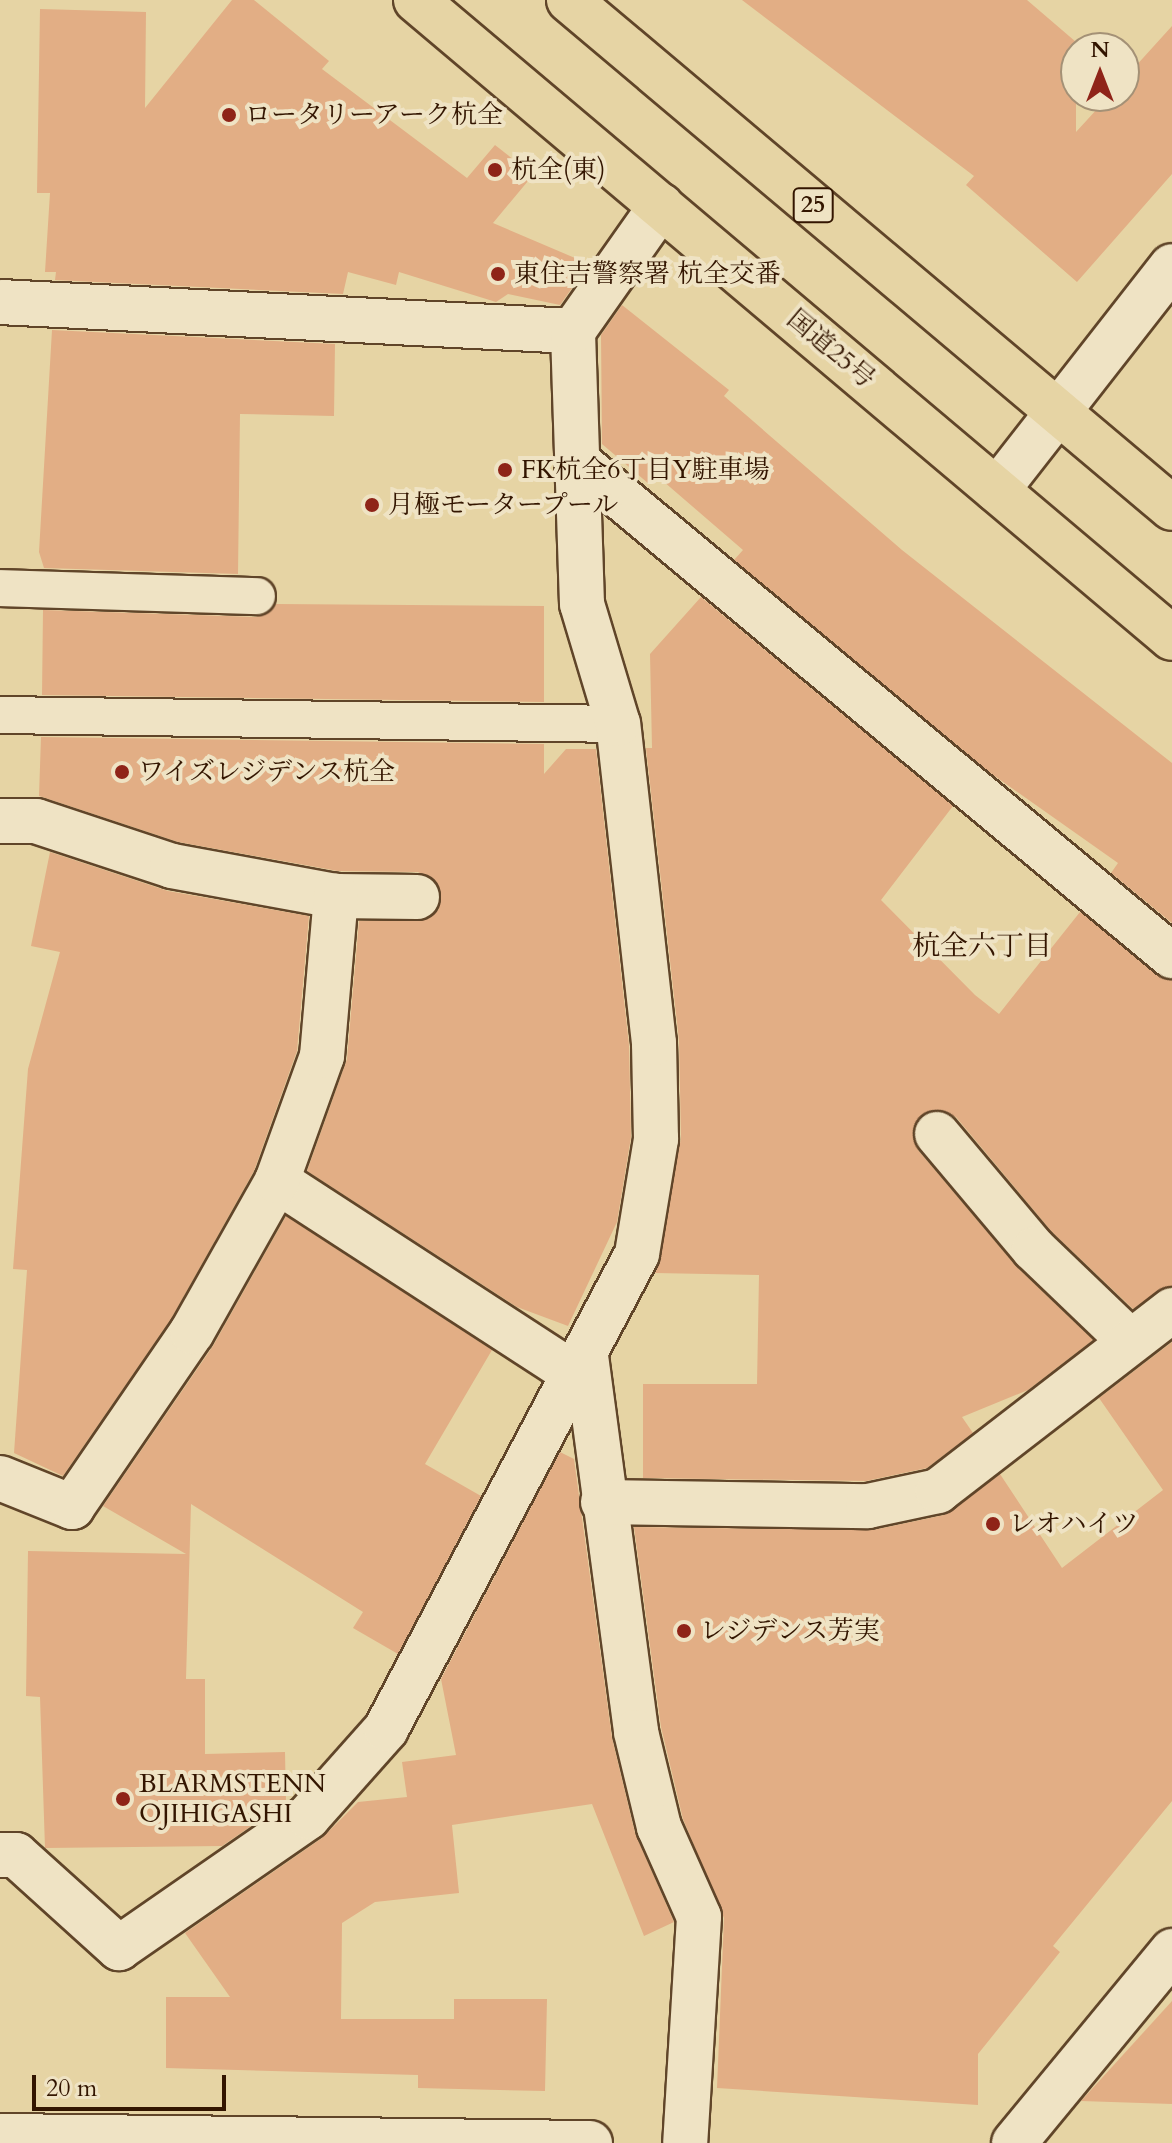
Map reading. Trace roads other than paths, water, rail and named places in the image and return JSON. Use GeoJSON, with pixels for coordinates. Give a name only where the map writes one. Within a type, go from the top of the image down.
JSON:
{"type":"FeatureCollection","features":[{"type":"Feature","properties":{"kind":"highway","name":"国道25号"},"geometry":{"type":"LineString","coordinates":[[416,0],[1172,638]]}},
{"type":"Feature","properties":{"kind":"highway","name":"25"},"geometry":{"type":"LineString","coordinates":[[569,0],[1172,508]]}},
{"type":"Feature","properties":{"kind":"street"},"geometry":{"type":"LineString","coordinates":[[0,1855],[16,1855],[119,1948],[308,1817],[386,1729],[637,1254],[656,1139],[654,1043],[618,724],[582,604],[573,331],[661,206]]}},
{"type":"Feature","properties":{"kind":"street"},"geometry":{"type":"LineString","coordinates":[[997,490],[1172,266]]}},
{"type":"Feature","properties":{"kind":"street"},"geometry":{"type":"LineString","coordinates":[[0,302],[573,331]]}},
{"type":"Feature","properties":{"kind":"street"},"geometry":{"type":"LineString","coordinates":[[578,462],[1172,956]]}},
{"type":"Feature","properties":{"kind":"street"},"geometry":{"type":"LineString","coordinates":[[0,821],[36,821],[172,866],[336,896],[417,897]]}},
{"type":"Feature","properties":{"kind":"street"},"geometry":{"type":"LineString","coordinates":[[0,1478],[72,1507],[192,1332],[277,1181],[322,1056],[336,896]]}},
{"type":"Feature","properties":{"kind":"street"},"geometry":{"type":"LineString","coordinates":[[937,1134],[1034,1249],[1129,1340]]}},
{"type":"Feature","properties":{"kind":"street"},"geometry":{"type":"LineString","coordinates":[[277,1181],[581,1365],[636,1732],[659,1827],[699,1917],[685,2143]]}},
{"type":"Feature","properties":{"kind":"street"},"geometry":{"type":"LineString","coordinates":[[603,1502],[868,1506],[938,1491],[1129,1340],[1172,1310]]}},
{"type":"Feature","properties":{"kind":"street"},"geometry":{"type":"LineString","coordinates":[[1014,2143],[1172,1951]]}},
{"type":"Feature","properties":{"kind":"street"},"geometry":{"type":"LineString","coordinates":[[0,2136],[590,2143]]}},
{"type":"Feature","properties":{"kind":"lane"},"geometry":{"type":"LineString","coordinates":[[0,588],[257,596]]}},
{"type":"Feature","properties":{"kind":"lane"},"geometry":{"type":"LineString","coordinates":[[0,715],[618,724]]}},
{"type":"Feature","properties":{"kind":"place","name":"ロータリーアーク杭全"},"geometry":{"type":"Point","coordinates":[229,115]}},
{"type":"Feature","properties":{"kind":"place","name":"杭全(東)"},"geometry":{"type":"Point","coordinates":[495,170]}},
{"type":"Feature","properties":{"kind":"place","name":"東住吉警察署 杭全交番"},"geometry":{"type":"Point","coordinates":[498,274]}},
{"type":"Feature","properties":{"kind":"place","name":"FK杭全6丁目Y駐車場"},"geometry":{"type":"Point","coordinates":[505,470]}},
{"type":"Feature","properties":{"kind":"place","name":"月極モータープール"},"geometry":{"type":"Point","coordinates":[372,505]}},
{"type":"Feature","properties":{"kind":"place","name":"ワイズレジデンス杭全"},"geometry":{"type":"Point","coordinates":[122,772]}},
{"type":"Feature","properties":{"kind":"place","name":"レオハイツ"},"geometry":{"type":"Point","coordinates":[993,1524]}},
{"type":"Feature","properties":{"kind":"place","name":"レジデンス芳実"},"geometry":{"type":"Point","coordinates":[684,1631]}},
{"type":"Feature","properties":{"kind":"place","name":"BLARMSTENN OJIHIGASHI"},"geometry":{"type":"Point","coordinates":[123,1799]}},
{"type":"Feature","properties":{"kind":"district","name":"杭全六丁目"},"geometry":{"type":"Point","coordinates":[982,946]}}]}
